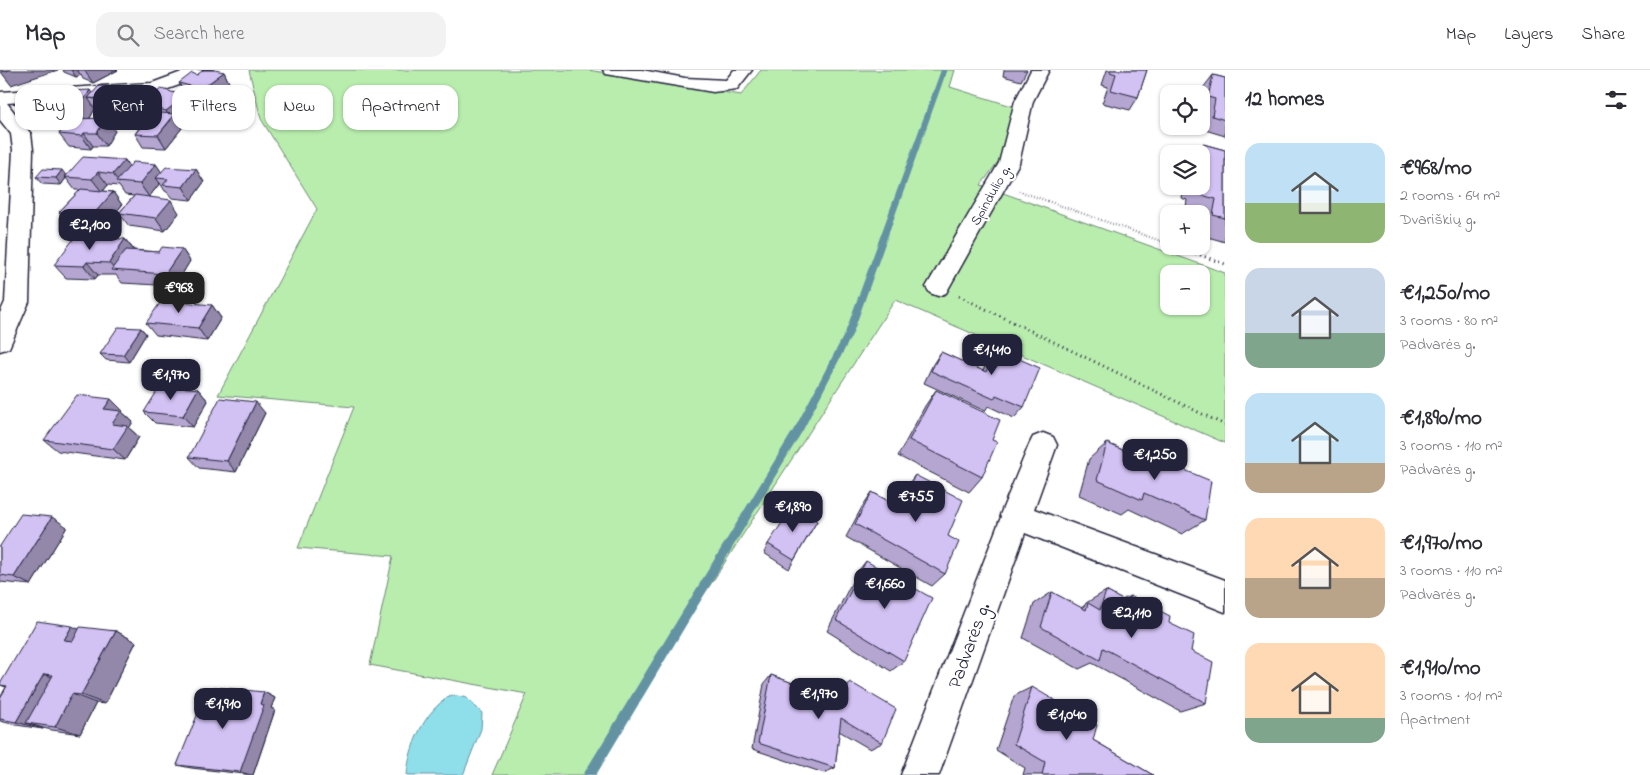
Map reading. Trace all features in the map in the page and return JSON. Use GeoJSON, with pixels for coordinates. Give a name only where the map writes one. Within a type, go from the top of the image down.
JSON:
{"type":"FeatureCollection","features":[{"type":"Feature","properties":{"kind":"street"},"geometry":{"type":"LineString","coordinates":[[0,98],[154,88],[204,70]]}},
{"type":"Feature","properties":{"kind":"street"},"geometry":{"type":"LineString","coordinates":[[612,70],[684,83],[713,86],[731,85],[743,70]]}},
{"type":"Feature","properties":{"kind":"street","name":"Spindulio g."},"geometry":{"type":"LineString","coordinates":[[938,286],[1010,163],[1024,101],[1040,70]]}},
{"type":"Feature","properties":{"kind":"street"},"geometry":{"type":"LineString","coordinates":[[0,107],[21,134],[23,150],[17,302],[0,341]]}},
{"type":"Feature","properties":{"kind":"street","name":"Padvarės g."},"geometry":{"type":"LineString","coordinates":[[920,775],[1015,515],[1043,444]]}},
{"type":"Feature","properties":{"kind":"street"},"geometry":{"type":"LineString","coordinates":[[1015,515],[1225,596]]}},
{"type":"Feature","properties":{"kind":"path"},"geometry":{"type":"LineString","coordinates":[[997,184],[1160,241]]}},
{"type":"Feature","properties":{"kind":"path"},"geometry":{"type":"LineString","coordinates":[[1200,255],[1225,264]]}},
{"type":"Feature","properties":{"kind":"path"},"geometry":{"type":"LineString","coordinates":[[938,286],[1225,425]]}},
{"type":"Feature","properties":{"kind":"green space"},"geometry":{"type":"Polygon","coordinates":[[[249,70],[588,70],[741,95],[761,70],[955,70],[950,87],[1015,107],[1000,159],[981,185],[1160,250],[1160,255],[1175,255],[1203,265],[1160,265],[1160,315],[1210,315],[1210,268],[1225,273],[1225,443],[895,300],[587,775],[492,775],[527,694],[370,665],[393,556],[298,548],[354,407],[218,395],[317,209],[268,130],[333,130],[333,85],[265,85],[265,125],[261,119],[255,94],[255,85],[253,85],[249,70]]]}},
{"type":"Feature","properties":{"kind":"water"},"geometry":{"type":"Polygon","coordinates":[[[452,695],[467,698],[482,713],[481,729],[463,775],[407,775],[411,752],[420,729],[434,709],[452,695]]]}},
{"type":"Feature","properties":{"kind":"building"},"geometry":{"type":"Polygon","coordinates":[[[203,70],[224,72],[206,85],[179,83],[192,73],[197,75],[203,70]]]}},
{"type":"Feature","properties":{"kind":"building"},"geometry":{"type":"Polygon","coordinates":[[[1110,70],[1147,70],[1138,97],[1111,90],[1116,74],[1110,72],[1110,70]]]}},
{"type":"Feature","properties":{"kind":"building"},"geometry":{"type":"Polygon","coordinates":[[[1213,75],[1225,78],[1225,120],[1212,116],[1215,99],[1210,98],[1213,75]]]}},
{"type":"Feature","properties":{"kind":"building"},"geometry":{"type":"Polygon","coordinates":[[[162,89],[172,92],[172,106],[166,111],[162,110],[162,89]]]}},
{"type":"Feature","properties":{"kind":"building"},"geometry":{"type":"Polygon","coordinates":[[[83,90],[90,90],[83,102],[83,90]]]}},
{"type":"Feature","properties":{"kind":"building"},"geometry":{"type":"Polygon","coordinates":[[[162,113],[172,114],[172,118],[158,135],[135,134],[138,130],[162,130],[162,113]]]}},
{"type":"Feature","properties":{"kind":"building"},"geometry":{"type":"Polygon","coordinates":[[[93,118],[93,130],[99,130],[97,133],[84,133],[82,136],[59,134],[62,130],[83,130],[83,119],[93,118]]]}},
{"type":"Feature","properties":{"kind":"building"},"geometry":{"type":"Polygon","coordinates":[[[1210,146],[1225,150],[1225,218],[1213,215],[1216,199],[1201,195],[1210,195],[1210,146]]]}},
{"type":"Feature","properties":{"kind":"building"},"geometry":{"type":"Polygon","coordinates":[[[83,157],[125,160],[113,174],[98,172],[92,179],[65,177],[83,157]]]}},
{"type":"Feature","properties":{"kind":"building"},"geometry":{"type":"Polygon","coordinates":[[[133,162],[156,164],[140,184],[116,182],[133,162]]]}},
{"type":"Feature","properties":{"kind":"building"},"geometry":{"type":"Polygon","coordinates":[[[166,167],[196,169],[183,187],[163,185],[168,179],[156,178],[166,167]]]}},
{"type":"Feature","properties":{"kind":"building"},"geometry":{"type":"Polygon","coordinates":[[[43,169],[62,170],[56,178],[36,177],[43,169]]]}},
{"type":"Feature","properties":{"kind":"building"},"geometry":{"type":"Polygon","coordinates":[[[81,189],[113,192],[92,216],[59,212],[81,189]]]}},
{"type":"Feature","properties":{"kind":"building"},"geometry":{"type":"Polygon","coordinates":[[[135,195],[171,200],[156,218],[119,213],[135,195]]]}},
{"type":"Feature","properties":{"kind":"building"},"geometry":{"type":"Polygon","coordinates":[[[75,237],[125,239],[109,263],[87,262],[84,266],[54,265],[75,237]]]}},
{"type":"Feature","properties":{"kind":"building"},"geometry":{"type":"Polygon","coordinates":[[[162,247],[182,249],[165,274],[111,270],[126,250],[159,252],[162,247]]]}},
{"type":"Feature","properties":{"kind":"building"},"geometry":{"type":"Polygon","coordinates":[[[162,300],[212,305],[198,328],[146,323],[162,300]]]}},
{"type":"Feature","properties":{"kind":"building"},"geometry":{"type":"Polygon","coordinates":[[[118,327],[141,328],[123,355],[100,354],[118,327]]]}},
{"type":"Feature","properties":{"kind":"building"},"geometry":{"type":"Polygon","coordinates":[[[996,349],[1040,368],[1024,407],[996,395],[994,399],[931,371],[941,352],[986,372],[996,349]]]}},
{"type":"Feature","properties":{"kind":"building"},"geometry":{"type":"Polygon","coordinates":[[[161,385],[198,389],[183,416],[144,412],[161,385]]]}},
{"type":"Feature","properties":{"kind":"building"},"geometry":{"type":"Polygon","coordinates":[[[936,390],[1000,420],[992,440],[997,442],[982,477],[909,440],[936,390]]]}},
{"type":"Feature","properties":{"kind":"building"},"geometry":{"type":"Polygon","coordinates":[[[77,395],[111,399],[104,409],[121,411],[112,424],[128,426],[113,449],[44,440],[77,395]]]}},
{"type":"Feature","properties":{"kind":"building"},"geometry":{"type":"Polygon","coordinates":[[[220,398],[256,402],[227,461],[189,457],[220,398]]]}},
{"type":"Feature","properties":{"kind":"building"},"geometry":{"type":"Polygon","coordinates":[[[1107,443],[1145,460],[1146,454],[1211,481],[1205,520],[1144,493],[1142,500],[1097,480],[1107,443]]]}},
{"type":"Feature","properties":{"kind":"building"},"geometry":{"type":"Polygon","coordinates":[[[915,475],[963,500],[948,536],[959,542],[945,574],[855,524],[872,492],[899,507],[915,475]]]}},
{"type":"Feature","properties":{"kind":"building"},"geometry":{"type":"Polygon","coordinates":[[[793,506],[817,521],[794,560],[768,544],[793,506]]]}},
{"type":"Feature","properties":{"kind":"building"},"geometry":{"type":"Polygon","coordinates":[[[21,514],[52,517],[14,577],[0,575],[0,546],[21,514]]]}},
{"type":"Feature","properties":{"kind":"building"},"geometry":{"type":"Polygon","coordinates":[[[866,561],[932,598],[904,661],[836,620],[866,561]]]}},
{"type":"Feature","properties":{"kind":"building"},"geometry":{"type":"Polygon","coordinates":[[[1106,591],[1128,603],[1130,596],[1170,616],[1169,623],[1194,635],[1191,651],[1213,662],[1206,703],[1103,648],[1100,660],[1041,627],[1052,592],[1086,610],[1088,603],[1100,610],[1106,591]]]}},
{"type":"Feature","properties":{"kind":"building"},"geometry":{"type":"Polygon","coordinates":[[[37,621],[72,626],[64,640],[73,641],[80,627],[116,631],[81,695],[72,694],[55,727],[26,723],[53,675],[44,674],[16,722],[0,719],[0,698],[7,686],[0,684],[37,621]]]}},
{"type":"Feature","properties":{"kind":"building"},"geometry":{"type":"Polygon","coordinates":[[[771,675],[842,701],[850,682],[896,709],[882,743],[841,718],[835,768],[758,743],[771,675]]]}},
{"type":"Feature","properties":{"kind":"building"},"geometry":{"type":"Polygon","coordinates":[[[214,687],[264,692],[260,704],[264,705],[240,772],[177,765],[204,698],[209,699],[214,687]]]}},
{"type":"Feature","properties":{"kind":"building"},"geometry":{"type":"Polygon","coordinates":[[[1032,687],[1097,725],[1093,740],[1153,775],[1042,775],[1045,762],[1014,744],[1032,687]]]}},
{"type":"Feature","properties":{"kind":"waterway"},"geometry":{"type":"LineString","coordinates":[[589,775],[800,427],[849,333],[944,70]]}}]}
